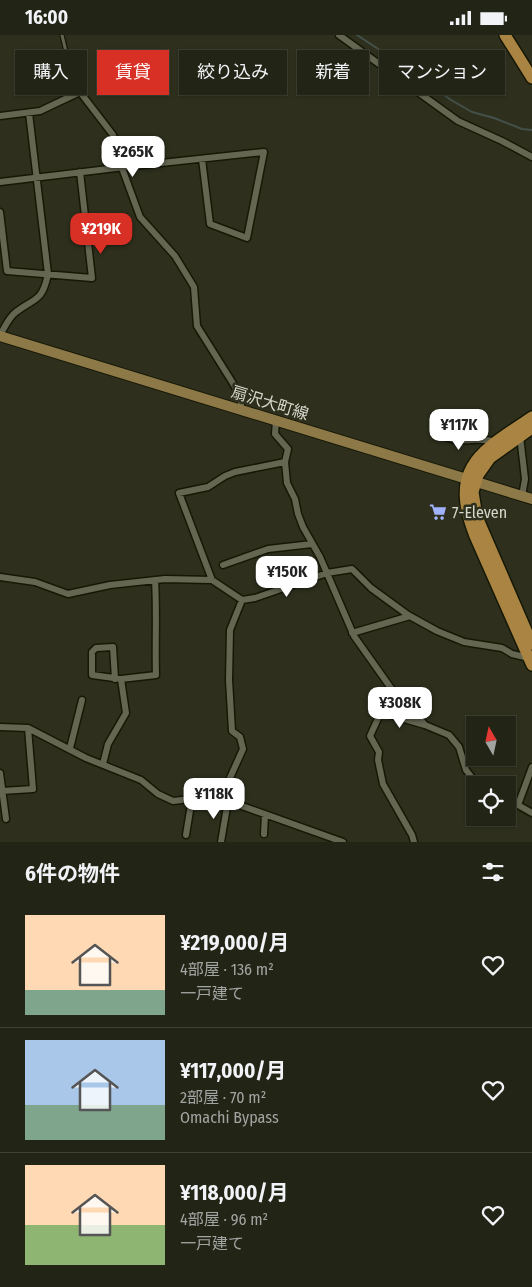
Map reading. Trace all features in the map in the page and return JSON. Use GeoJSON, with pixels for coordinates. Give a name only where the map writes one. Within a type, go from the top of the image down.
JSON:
{"type":"FeatureCollection","features":[{"type":"Feature","properties":{"kind":"highway"},"geometry":{"type":"LineString","coordinates":[[505,35],[532,78]]}},
{"type":"Feature","properties":{"kind":"highway"},"geometry":{"type":"LineString","coordinates":[[531,660],[470,523],[465,497],[471,481],[474,462],[495,442],[532,417]]}},
{"type":"Feature","properties":{"kind":"highway"},"geometry":{"type":"LineString","coordinates":[[532,428],[490,458],[471,481],[476,517],[532,644]]}},
{"type":"Feature","properties":{"kind":"main road","name":"扇沢大町線"},"geometry":{"type":"LineString","coordinates":[[0,335],[532,499]]}},
{"type":"Feature","properties":{"kind":"street"},"geometry":{"type":"LineString","coordinates":[[339,35],[458,121],[532,157]]}},
{"type":"Feature","properties":{"kind":"street"},"geometry":{"type":"LineString","coordinates":[[0,116],[40,111],[74,95]]}},
{"type":"Feature","properties":{"kind":"street"},"geometry":{"type":"LineString","coordinates":[[82,95],[113,135],[122,168],[140,217],[175,256],[194,287],[196,326],[241,398],[241,410]]}},
{"type":"Feature","properties":{"kind":"street"},"geometry":{"type":"LineString","coordinates":[[0,335],[14,312],[37,300],[45,289],[48,274],[29,113]]}},
{"type":"Feature","properties":{"kind":"street"},"geometry":{"type":"LineString","coordinates":[[0,182],[80,172],[264,152],[247,238],[210,224],[202,159]]}},
{"type":"Feature","properties":{"kind":"street"},"geometry":{"type":"LineString","coordinates":[[0,212],[8,271],[92,278],[80,172]]}},
{"type":"Feature","properties":{"kind":"street"},"geometry":{"type":"LineString","coordinates":[[276,420],[275,434],[288,449],[285,462],[287,483],[295,499],[298,514],[327,573],[352,633],[391,689],[404,700],[426,725]]}},
{"type":"Feature","properties":{"kind":"street"},"geometry":{"type":"LineString","coordinates":[[438,431],[445,438],[467,441],[489,440],[495,442]]}},
{"type":"Feature","properties":{"kind":"street"},"geometry":{"type":"LineString","coordinates":[[520,436],[525,479],[522,496]]}},
{"type":"Feature","properties":{"kind":"street"},"geometry":{"type":"LineString","coordinates":[[212,580],[179,493],[208,487],[235,472],[285,462]]}},
{"type":"Feature","properties":{"kind":"street"},"geometry":{"type":"LineString","coordinates":[[224,565],[268,549],[312,544]]}},
{"type":"Feature","properties":{"kind":"street"},"geometry":{"type":"LineString","coordinates":[[0,577],[35,582],[68,594],[110,585],[155,580],[212,580],[242,600],[256,598],[327,573],[352,569],[371,589],[410,616],[437,631],[464,641],[502,648],[512,654],[531,660]]}},
{"type":"Feature","properties":{"kind":"street"},"geometry":{"type":"LineString","coordinates":[[103,764],[108,745],[126,713],[118,679],[113,647],[96,648],[92,652],[92,675],[118,679],[156,675],[157,611],[155,580]]}},
{"type":"Feature","properties":{"kind":"street"},"geometry":{"type":"LineString","coordinates":[[220,800],[242,749],[240,737],[232,731],[229,655],[230,630],[242,600]]}},
{"type":"Feature","properties":{"kind":"street"},"geometry":{"type":"LineString","coordinates":[[352,633],[410,616]]}},
{"type":"Feature","properties":{"kind":"street"},"geometry":{"type":"LineString","coordinates":[[391,689],[370,736],[379,751],[378,761],[383,784],[414,842]]}},
{"type":"Feature","properties":{"kind":"street"},"geometry":{"type":"LineString","coordinates":[[70,748],[82,700]]}},
{"type":"Feature","properties":{"kind":"street"},"geometry":{"type":"LineString","coordinates":[[380,712],[426,725],[449,735],[459,747],[466,770],[472,776]]}},
{"type":"Feature","properties":{"kind":"street"},"geometry":{"type":"LineString","coordinates":[[0,727],[28,728],[70,748],[86,758],[141,780],[164,798],[173,801],[208,797],[228,801],[343,842]]}},
{"type":"Feature","properties":{"kind":"street"},"geometry":{"type":"LineString","coordinates":[[2,791],[33,789],[28,728]]}},
{"type":"Feature","properties":{"kind":"street"},"geometry":{"type":"LineString","coordinates":[[532,767],[518,805],[532,813]]}},
{"type":"Feature","properties":{"kind":"street"},"geometry":{"type":"LineString","coordinates":[[0,773],[6,819]]}},
{"type":"Feature","properties":{"kind":"street"},"geometry":{"type":"LineString","coordinates":[[186,835],[192,799]]}},
{"type":"Feature","properties":{"kind":"street"},"geometry":{"type":"LineString","coordinates":[[221,842],[228,801]]}},
{"type":"Feature","properties":{"kind":"street"},"geometry":{"type":"LineString","coordinates":[[264,834],[265,813]]}},
{"type":"Feature","properties":{"kind":"lane"},"geometry":{"type":"LineString","coordinates":[[62,35],[66,50]]}},
{"type":"Feature","properties":{"kind":"waterway"},"geometry":{"type":"LineString","coordinates":[[357,35],[451,100],[472,112],[522,129],[532,130]]}},
{"type":"Feature","properties":{"kind":"place","name":"7-Eleven"},"geometry":{"type":"Point","coordinates":[438,512]}}]}
